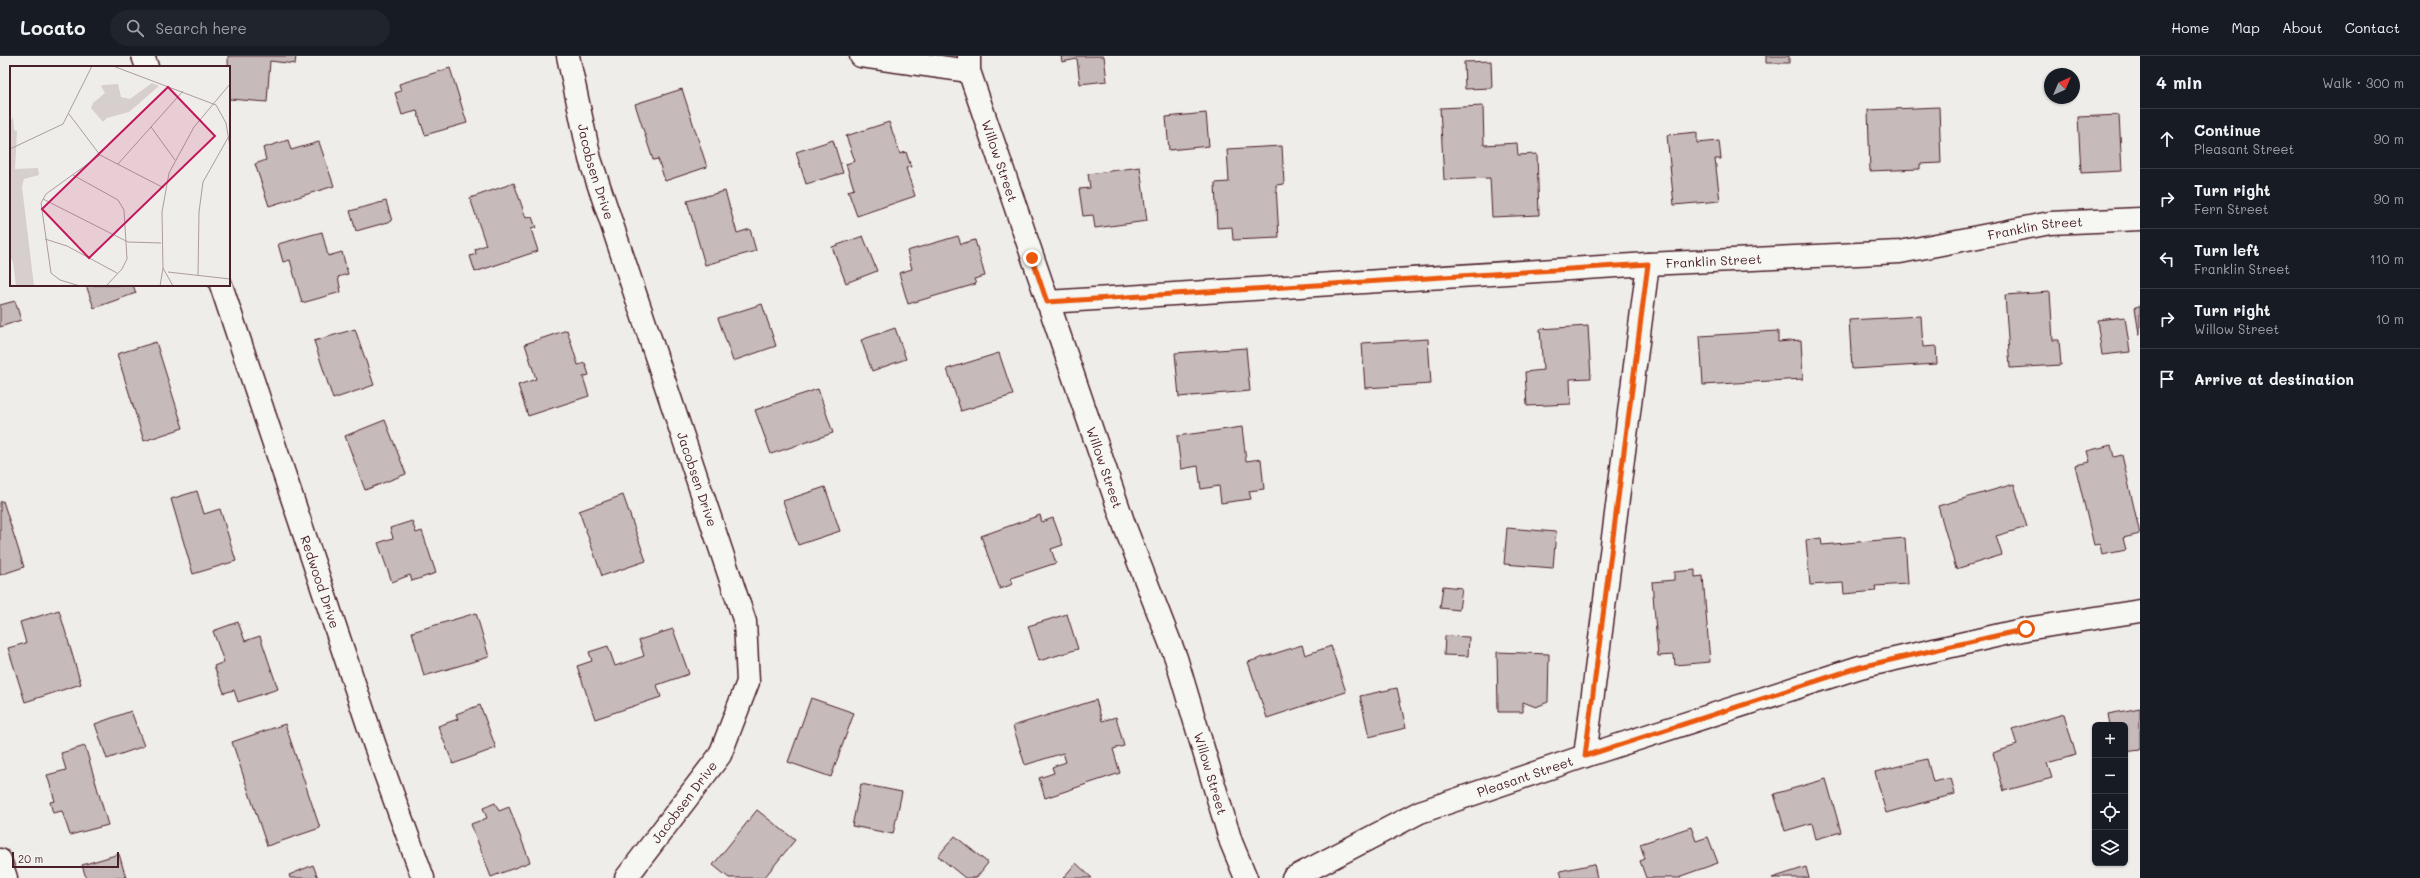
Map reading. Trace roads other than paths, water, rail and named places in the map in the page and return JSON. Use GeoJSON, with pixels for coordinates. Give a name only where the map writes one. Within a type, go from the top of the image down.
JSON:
{"type":"FeatureCollection","features":[{"type":"Feature","properties":{"kind":"street"},"geometry":{"type":"LineString","coordinates":[[143,56],[147,66]]}},
{"type":"Feature","properties":{"kind":"street","name":"Jacobsen Drive"},"geometry":{"type":"LineString","coordinates":[[568,56],[590,159],[745,622],[748,682],[720,755],[626,878]]}},
{"type":"Feature","properties":{"kind":"street"},"geometry":{"type":"LineString","coordinates":[[861,56],[969,64]]}},
{"type":"Feature","properties":{"kind":"street","name":"Willow Street"},"geometry":{"type":"LineString","coordinates":[[969,64],[1047,302],[1125,527],[1176,658],[1230,842],[1246,878]]}},
{"type":"Feature","properties":{"kind":"street","name":"Franklin Street"},"geometry":{"type":"LineString","coordinates":[[1047,302],[1648,264],[1900,252],[2050,223],[2140,219]]}},
{"type":"Feature","properties":{"kind":"street"},"geometry":{"type":"LineString","coordinates":[[1585,756],[1648,264]]}},
{"type":"Feature","properties":{"kind":"street","name":"Redwood Drive"},"geometry":{"type":"LineString","coordinates":[[221,286],[375,746],[423,878]]}},
{"type":"Feature","properties":{"kind":"street","name":"Pleasant Street"},"geometry":{"type":"LineString","coordinates":[[1293,878],[1420,812],[1585,756],[1860,667],[2026,629],[2140,611]]}},
{"type":"Feature","properties":{"kind":"street"},"geometry":{"type":"LineString","coordinates":[[0,860],[6,878]]}}]}
